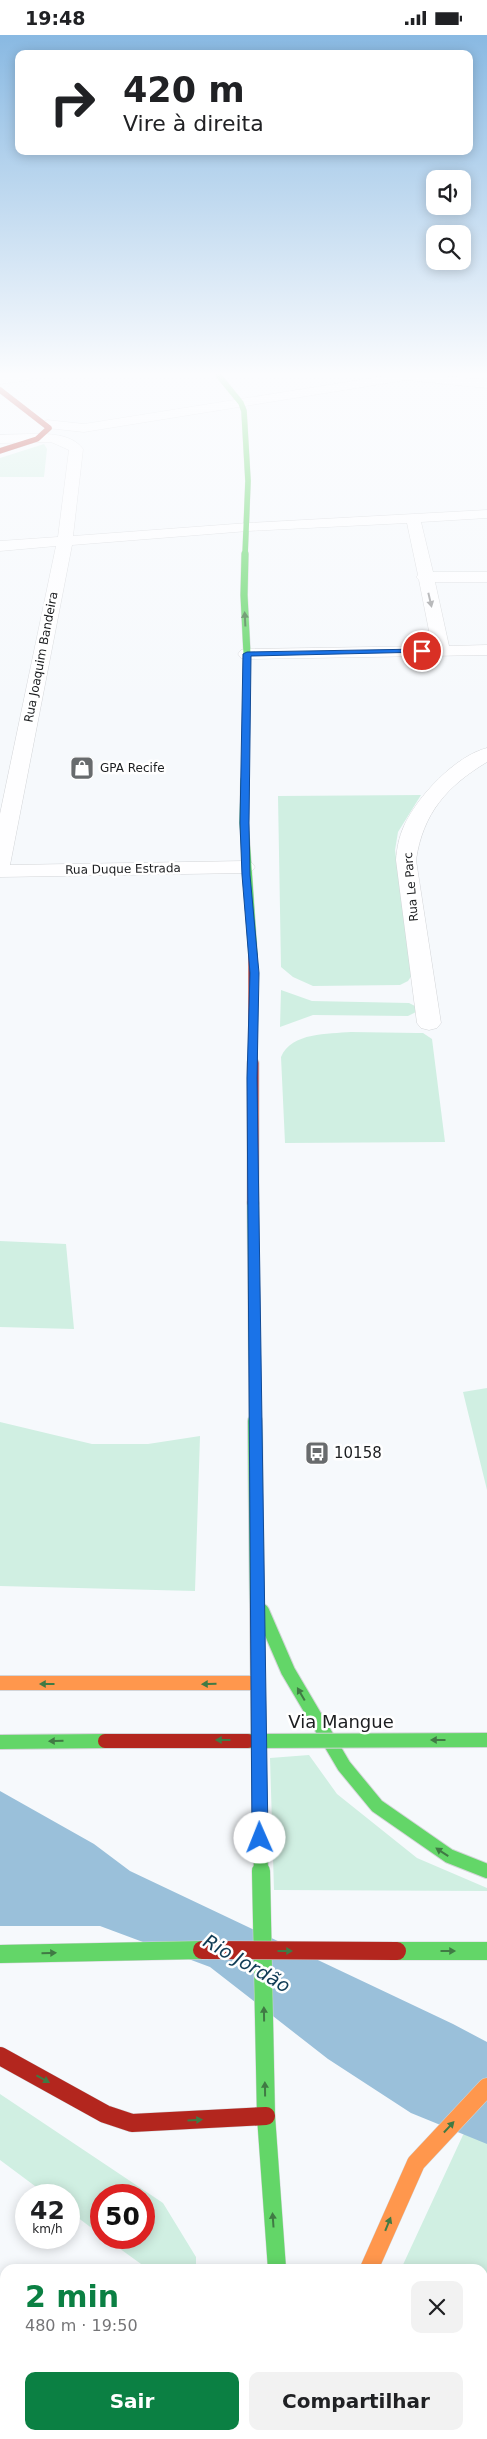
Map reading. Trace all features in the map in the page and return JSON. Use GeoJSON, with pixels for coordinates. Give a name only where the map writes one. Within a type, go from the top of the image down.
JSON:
{"type":"FeatureCollection","features":[{"type":"Feature","properties":{"kind":"main road"},"geometry":{"type":"LineString","coordinates":[[247,488],[248,527],[244,595],[247,654],[245,867],[255,973],[252,1078],[260,1857],[266,2116],[277,2264]]}},
{"type":"Feature","properties":{"kind":"main road"},"geometry":{"type":"LineString","coordinates":[[257,1599],[288,1671],[344,1766],[378,1806],[449,1856],[487,1871]]}},
{"type":"Feature","properties":{"kind":"main road"},"geometry":{"type":"LineString","coordinates":[[0,1683],[258,1683]]}},
{"type":"Feature","properties":{"kind":"main road","name":"Via Mangue"},"geometry":{"type":"LineString","coordinates":[[0,1742],[487,1740]]}},
{"type":"Feature","properties":{"kind":"main road"},"geometry":{"type":"LineString","coordinates":[[0,1954],[202,1951],[487,1951]]}},
{"type":"Feature","properties":{"kind":"main road"},"geometry":{"type":"LineString","coordinates":[[0,2056],[105,2114],[132,2123],[266,2116]]}},
{"type":"Feature","properties":{"kind":"main road"},"geometry":{"type":"LineString","coordinates":[[371,2264],[416,2163],[487,2087]]}},
{"type":"Feature","properties":{"kind":"street","name":"Rua Joaquim Bandeira"},"geometry":{"type":"LineString","coordinates":[[0,864],[64,540],[71,488]]}},
{"type":"Feature","properties":{"kind":"street"},"geometry":{"type":"LineString","coordinates":[[0,546],[248,527],[487,514]]}},
{"type":"Feature","properties":{"kind":"street"},"geometry":{"type":"LineString","coordinates":[[413,518],[424,577],[442,651]]}},
{"type":"Feature","properties":{"kind":"street"},"geometry":{"type":"LineString","coordinates":[[424,577],[487,577]]}},
{"type":"Feature","properties":{"kind":"street"},"geometry":{"type":"LineString","coordinates":[[247,654],[487,650]]}},
{"type":"Feature","properties":{"kind":"street","name":"Rua Le Parc"},"geometry":{"type":"LineString","coordinates":[[429,1023],[406,860],[407,847],[419,817],[446,781],[487,753]]}},
{"type":"Feature","properties":{"kind":"street","name":"Rua Duque Estrada"},"geometry":{"type":"LineString","coordinates":[[0,871],[245,867]]}},
{"type":"Feature","properties":{"kind":"green space"},"geometry":{"type":"Polygon","coordinates":[[[421,795],[398,832],[395,850],[412,975],[408,981],[400,985],[313,986],[293,977],[281,967],[278,796],[421,795]]]}},
{"type":"Feature","properties":{"kind":"green space"},"geometry":{"type":"Polygon","coordinates":[[[281,990],[312,1001],[409,1003],[415,1006],[416,1012],[408,1016],[313,1015],[280,1027],[281,990]]]}},
{"type":"Feature","properties":{"kind":"green space"},"geometry":{"type":"Polygon","coordinates":[[[351,1032],[423,1033],[432,1039],[445,1142],[285,1143],[281,1057],[293,1043],[302,1039],[322,1034],[351,1032]]]}},
{"type":"Feature","properties":{"kind":"green space"},"geometry":{"type":"Polygon","coordinates":[[[0,1241],[66,1244],[74,1329],[0,1327],[0,1241]]]}},
{"type":"Feature","properties":{"kind":"green space"},"geometry":{"type":"Polygon","coordinates":[[[487,1388],[487,1490],[463,1392],[487,1388]]]}},
{"type":"Feature","properties":{"kind":"green space"},"geometry":{"type":"Polygon","coordinates":[[[0,1422],[92,1444],[148,1444],[200,1436],[195,1591],[0,1586],[0,1422]]]}},
{"type":"Feature","properties":{"kind":"green space"},"geometry":{"type":"Polygon","coordinates":[[[309,1755],[337,1794],[417,1858],[487,1888],[487,1891],[274,1890],[270,1758],[309,1755]]]}},
{"type":"Feature","properties":{"kind":"green space"},"geometry":{"type":"Polygon","coordinates":[[[0,2094],[135,2184],[90,2184],[90,2227],[80,2219],[80,2184],[32,2184],[0,2160],[0,2094]]]}},
{"type":"Feature","properties":{"kind":"green space"},"geometry":{"type":"Polygon","coordinates":[[[487,2115],[487,2264],[403,2264],[463,2135],[487,2115]]]}},
{"type":"Feature","properties":{"kind":"green space"},"geometry":{"type":"Polygon","coordinates":[[[155,2198],[163,2203],[196,2257],[196,2264],[141,2264],[120,2249],[155,2249],[155,2198]]]}},
{"type":"Feature","properties":{"kind":"water","name":"Rio Jordão"},"geometry":{"type":"Polygon","coordinates":[[[0,1791],[94,1844],[130,1871],[453,2024],[487,2042],[487,2144],[411,2113],[328,2059],[210,1967],[100,1926],[0,1926],[0,1791]]]}},
{"type":"Feature","properties":{"kind":"traffic: fast"},"geometry":{"type":"LineString","coordinates":[[248,488],[244,595],[247,654],[244,823],[253,955]]}},
{"type":"Feature","properties":{"kind":"traffic: fast"},"geometry":{"type":"LineString","coordinates":[[253,1203],[257,1606]]}},
{"type":"Feature","properties":{"kind":"traffic: fast"},"geometry":{"type":"LineString","coordinates":[[262,1611],[288,1671],[344,1766],[377,1806],[449,1856],[487,1871]]}},
{"type":"Feature","properties":{"kind":"traffic: fast"},"geometry":{"type":"LineString","coordinates":[[248,1741],[487,1740]]}},
{"type":"Feature","properties":{"kind":"traffic: fast"},"geometry":{"type":"LineString","coordinates":[[0,1742],[105,1741]]}},
{"type":"Feature","properties":{"kind":"traffic: fast"},"geometry":{"type":"LineString","coordinates":[[259,1775],[266,2116],[277,2264]]}},
{"type":"Feature","properties":{"kind":"traffic: fast"},"geometry":{"type":"LineString","coordinates":[[0,1954],[202,1950]]}},
{"type":"Feature","properties":{"kind":"traffic: fast"},"geometry":{"type":"LineString","coordinates":[[397,1951],[487,1951]]}},
{"type":"Feature","properties":{"kind":"traffic: slow"},"geometry":{"type":"LineString","coordinates":[[257,1606],[259,1775]]}},
{"type":"Feature","properties":{"kind":"traffic: slow"},"geometry":{"type":"LineString","coordinates":[[0,1683],[258,1683]]}},
{"type":"Feature","properties":{"kind":"traffic: slow"},"geometry":{"type":"LineString","coordinates":[[371,2264],[416,2163],[487,2087]]}},
{"type":"Feature","properties":{"kind":"traffic: jam"},"geometry":{"type":"LineString","coordinates":[[253,955],[253,1203]]}},
{"type":"Feature","properties":{"kind":"traffic: jam"},"geometry":{"type":"LineString","coordinates":[[105,1741],[248,1741]]}},
{"type":"Feature","properties":{"kind":"traffic: jam"},"geometry":{"type":"LineString","coordinates":[[202,1950],[397,1951]]}},
{"type":"Feature","properties":{"kind":"traffic: jam"},"geometry":{"type":"LineString","coordinates":[[0,2056],[105,2114],[132,2123],[266,2116]]}},
{"type":"Feature","properties":{"kind":"place","name":"GPA Recife"},"geometry":{"type":"Point","coordinates":[82,768]}},
{"type":"Feature","properties":{"kind":"place","name":"10158"},"geometry":{"type":"Point","coordinates":[317,1453]}},
{"type":"Feature","properties":{"kind":"route"},"geometry":{"type":"LineString","coordinates":[[260,1838],[252,1078],[255,973],[246,875],[244,823],[247,654],[422,651]]}}]}
